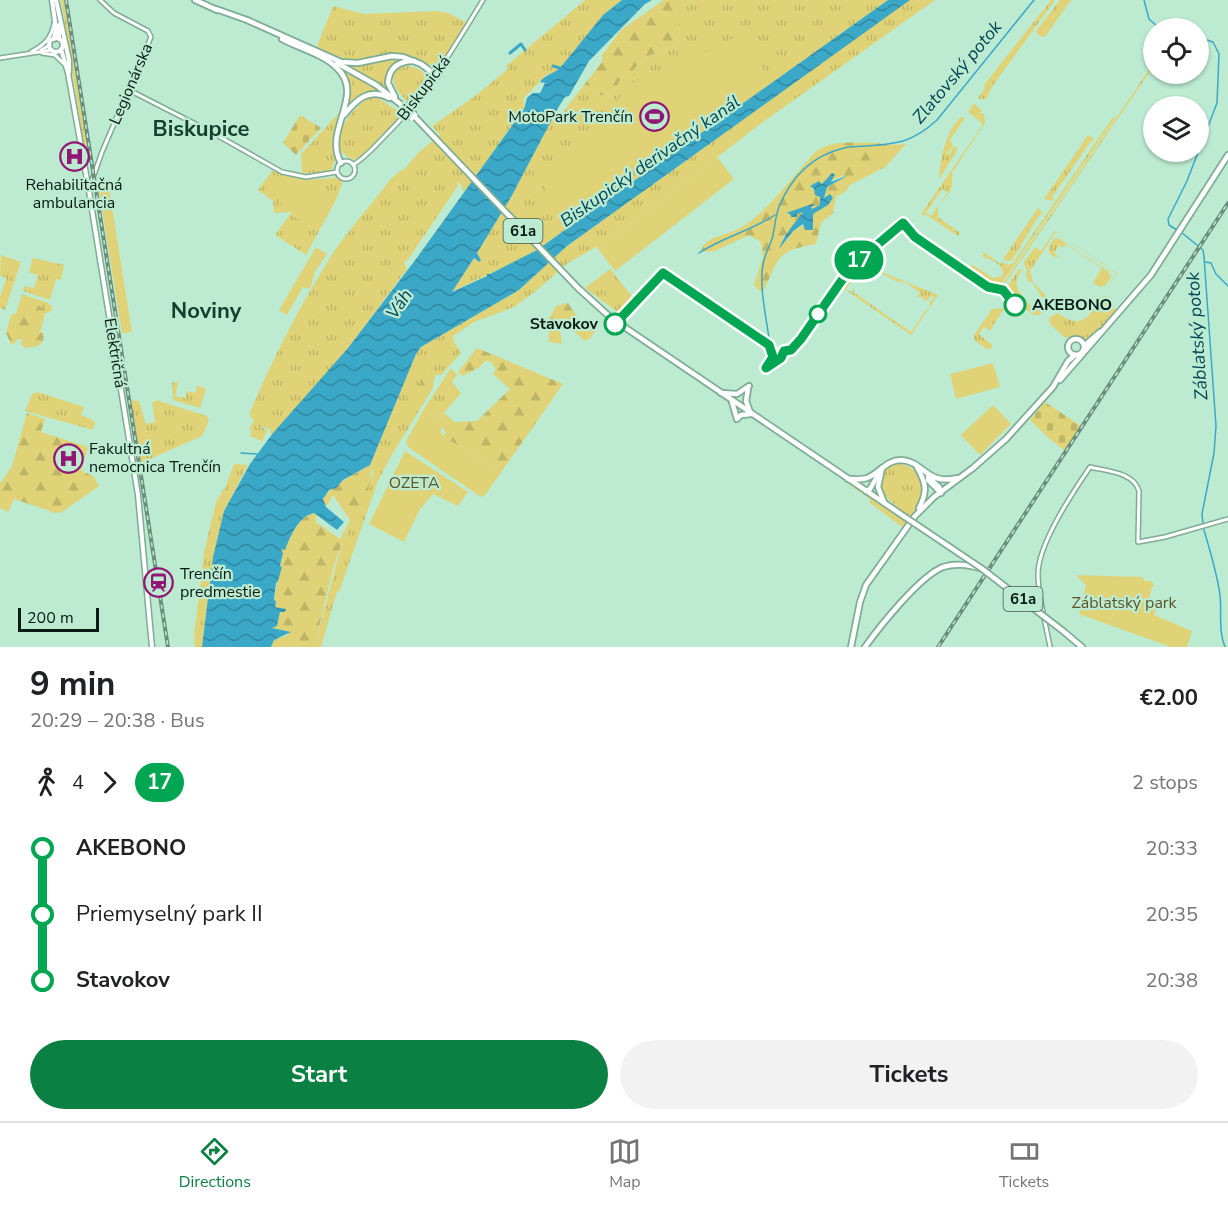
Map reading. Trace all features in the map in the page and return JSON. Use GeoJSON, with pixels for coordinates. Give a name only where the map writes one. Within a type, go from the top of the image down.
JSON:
{"type":"FeatureCollection","features":[{"type":"Feature","properties":{"kind":"main road"},"geometry":{"type":"LineString","coordinates":[[54,0],[57,22],[69,60],[68,73]]}},
{"type":"Feature","properties":{"kind":"main road","name":"61a"},"geometry":{"type":"LineString","coordinates":[[195,0],[352,70],[376,85],[414,116],[466,174],[481,187]]}},
{"type":"Feature","properties":{"kind":"main road"},"geometry":{"type":"LineString","coordinates":[[216,9],[247,20],[329,57],[352,64],[392,56],[408,58],[436,76]]}},
{"type":"Feature","properties":{"kind":"main road"},"geometry":{"type":"LineString","coordinates":[[56,39],[63,44],[57,50],[50,45],[56,39],[57,22]]}},
{"type":"Feature","properties":{"kind":"main road"},"geometry":{"type":"LineString","coordinates":[[279,37],[336,67],[345,80],[348,92],[335,139],[341,162]]}},
{"type":"Feature","properties":{"kind":"main road","name":"Električná"},"geometry":{"type":"LineString","coordinates":[[57,50],[65,61],[68,73],[133,463],[144,549],[152,647]]}},
{"type":"Feature","properties":{"kind":"main road","name":"61a"},"geometry":{"type":"LineString","coordinates":[[403,106],[390,88],[389,74],[398,64],[415,61]]}},
{"type":"Feature","properties":{"kind":"main road","name":"61a"},"geometry":{"type":"LineString","coordinates":[[342,117],[357,100],[369,94],[378,93],[403,106]]}},
{"type":"Feature","properties":{"kind":"main road","name":"61a"},"geometry":{"type":"LineString","coordinates":[[427,130],[578,288],[611,318],[981,568],[1082,647]]}},
{"type":"Feature","properties":{"kind":"main road"},"geometry":{"type":"LineString","coordinates":[[915,516],[1006,439],[1145,283],[1228,155]]}},
{"type":"Feature","properties":{"kind":"main road"},"geometry":{"type":"LineString","coordinates":[[1068,361],[1082,352],[1089,339],[1107,326]]}},
{"type":"Feature","properties":{"kind":"main road"},"geometry":{"type":"LineString","coordinates":[[1056,384],[1068,361],[1070,341],[1089,339]]}},
{"type":"Feature","properties":{"kind":"main road"},"geometry":{"type":"LineString","coordinates":[[1080,340],[1084,346]]}},
{"type":"Feature","properties":{"kind":"main road"},"geometry":{"type":"LineString","coordinates":[[1069,351],[1075,355]]}},
{"type":"Feature","properties":{"kind":"main road"},"geometry":{"type":"LineString","coordinates":[[719,393],[738,394],[749,386],[746,401],[751,414],[737,418],[731,401]]}},
{"type":"Feature","properties":{"kind":"main road"},"geometry":{"type":"LineString","coordinates":[[848,478],[866,478],[889,463],[900,460],[943,481],[962,477]]}},
{"type":"Feature","properties":{"kind":"main road"},"geometry":{"type":"LineString","coordinates":[[917,467],[939,487],[941,493]]}},
{"type":"Feature","properties":{"kind":"main road"},"geometry":{"type":"LineString","coordinates":[[851,647],[860,602],[866,585],[915,516],[926,491],[925,482],[917,467]]}},
{"type":"Feature","properties":{"kind":"main road"},"geometry":{"type":"LineString","coordinates":[[866,491],[870,489],[882,468]]}},
{"type":"Feature","properties":{"kind":"main road"},"geometry":{"type":"LineString","coordinates":[[882,468],[878,487],[885,503]]}},
{"type":"Feature","properties":{"kind":"main road"},"geometry":{"type":"LineString","coordinates":[[865,647],[928,576],[944,567],[957,564],[981,568]]}},
{"type":"Feature","properties":{"kind":"street","name":"Legionárska"},"geometry":{"type":"LineString","coordinates":[[89,191],[94,173],[152,37],[148,31],[114,13],[100,0]]}},
{"type":"Feature","properties":{"kind":"street","name":"Biskupická"},"geometry":{"type":"LineString","coordinates":[[129,90],[282,172],[306,177],[337,172],[340,177],[349,178],[354,173],[353,165],[366,155],[405,115],[436,76],[483,0]]}},
{"type":"Feature","properties":{"kind":"street"},"geometry":{"type":"LineString","coordinates":[[26,54],[45,43],[57,22]]}},
{"type":"Feature","properties":{"kind":"street"},"geometry":{"type":"LineString","coordinates":[[37,52],[50,45]]}},
{"type":"Feature","properties":{"kind":"street"},"geometry":{"type":"LineString","coordinates":[[0,58],[57,50]]}},
{"type":"Feature","properties":{"kind":"street"},"geometry":{"type":"LineString","coordinates":[[37,52],[55,55],[63,62],[68,73]]}},
{"type":"Feature","properties":{"kind":"street"},"geometry":{"type":"LineString","coordinates":[[337,172],[337,167],[341,162],[348,161],[353,165]]}},
{"type":"Feature","properties":{"kind":"street"},"geometry":{"type":"LineString","coordinates":[[86,173],[91,178],[94,173]]}},
{"type":"Feature","properties":{"kind":"street"},"geometry":{"type":"LineString","coordinates":[[1050,647],[1038,571],[1040,558],[1070,497],[1090,467],[1127,477],[1136,483],[1139,491],[1138,542],[1174,535],[1228,519]]}},
{"type":"Feature","properties":{"kind":"green space"},"geometry":{"type":"Polygon","coordinates":[[[61,0],[64,0],[87,146],[84,146],[61,0]]]}},
{"type":"Feature","properties":{"kind":"green space"},"geometry":{"type":"Polygon","coordinates":[[[585,0],[622,0],[603,15],[560,68],[546,75],[524,98],[524,108],[464,193],[457,181],[458,186],[404,263],[407,269],[348,348],[272,435],[271,430],[260,425],[267,431],[262,441],[250,436],[252,431],[249,429],[254,421],[250,412],[268,372],[308,295],[346,235],[393,177],[407,168],[420,151],[440,135],[432,126],[475,96],[509,68],[506,66],[585,0]]]}},
{"type":"Feature","properties":{"kind":"green space"},"geometry":{"type":"Polygon","coordinates":[[[664,0],[696,0],[690,2],[680,18],[680,32],[672,48],[650,55],[632,71],[623,75],[610,97],[597,94],[584,85],[602,62],[602,55],[621,30],[664,0]]]}},
{"type":"Feature","properties":{"kind":"green space"},"geometry":{"type":"Polygon","coordinates":[[[696,0],[888,0],[537,250],[451,292],[474,258],[481,260],[477,253],[511,197],[551,121],[560,116],[584,85],[597,94],[610,97],[623,75],[632,71],[650,55],[672,48],[680,32],[680,18],[690,2],[696,0]]]}},
{"type":"Feature","properties":{"kind":"green space"},"geometry":{"type":"Polygon","coordinates":[[[909,0],[935,0],[759,125],[598,249],[596,247],[568,263],[514,307],[474,322],[453,336],[461,353],[441,375],[435,375],[433,388],[378,481],[339,592],[337,591],[321,647],[314,647],[342,543],[363,501],[373,474],[370,465],[416,354],[421,347],[519,290],[567,246],[909,0]]]}},
{"type":"Feature","properties":{"kind":"green space"},"geometry":{"type":"Polygon","coordinates":[[[1051,0],[1055,0],[992,87],[986,99],[979,99],[985,88],[984,85],[1051,0]]]}},
{"type":"Feature","properties":{"kind":"green space"},"geometry":{"type":"Polygon","coordinates":[[[1060,0],[1071,0],[1045,37],[1039,36],[1036,31],[1060,0]]]}},
{"type":"Feature","properties":{"kind":"green space"},"geometry":{"type":"Polygon","coordinates":[[[333,6],[364,14],[437,11],[448,13],[466,22],[438,70],[408,55],[396,54],[355,60],[321,49],[317,46],[333,6]]]}},
{"type":"Feature","properties":{"kind":"green space","name":"MotoPark Trenčín"},"geometry":{"type":"Polygon","coordinates":[[[745,32],[766,75],[564,217],[544,186],[545,167],[590,130],[634,82],[671,69],[745,32]]]}},
{"type":"Feature","properties":{"kind":"green space"},"geometry":{"type":"Polygon","coordinates":[[[402,58],[388,71],[386,79],[388,89],[348,65],[362,65],[402,58]]]}},
{"type":"Feature","properties":{"kind":"green space"},"geometry":{"type":"Polygon","coordinates":[[[408,66],[420,70],[426,81],[409,103],[396,88],[393,76],[399,68],[408,66]]]}},
{"type":"Feature","properties":{"kind":"green space"},"geometry":{"type":"Polygon","coordinates":[[[340,67],[380,90],[363,92],[348,105],[348,85],[340,67]]]}},
{"type":"Feature","properties":{"kind":"green space"},"geometry":{"type":"Polygon","coordinates":[[[1143,79],[1005,284],[1000,288],[990,286],[990,284],[998,286],[1003,284],[1143,79]]]}},
{"type":"Feature","properties":{"kind":"green space"},"geometry":{"type":"Polygon","coordinates":[[[369,98],[378,98],[403,114],[361,156],[354,160],[344,154],[339,138],[347,120],[369,98]]]}},
{"type":"Feature","properties":{"kind":"green space"},"geometry":{"type":"Polygon","coordinates":[[[974,103],[983,112],[980,112],[981,114],[984,113],[985,123],[952,173],[952,186],[949,193],[940,204],[948,192],[942,189],[926,213],[931,216],[938,206],[938,217],[960,233],[958,236],[925,214],[923,216],[921,214],[982,126],[981,122],[968,112],[974,103]]]}},
{"type":"Feature","properties":{"kind":"green space"},"geometry":{"type":"Polygon","coordinates":[[[338,114],[332,142],[336,159],[331,170],[326,173],[302,173],[301,154],[338,114]]]}},
{"type":"Feature","properties":{"kind":"green space"},"geometry":{"type":"Polygon","coordinates":[[[300,115],[321,128],[296,155],[283,143],[300,115]]]}},
{"type":"Feature","properties":{"kind":"green space"},"geometry":{"type":"Polygon","coordinates":[[[961,117],[965,118],[950,140],[953,145],[947,154],[949,155],[954,146],[957,147],[957,151],[939,179],[945,145],[951,129],[961,117]]]}},
{"type":"Feature","properties":{"kind":"green space"},"geometry":{"type":"Polygon","coordinates":[[[1113,117],[1115,118],[1002,283],[988,285],[970,272],[970,267],[973,265],[993,278],[1002,276],[1003,272],[999,266],[982,256],[984,254],[982,251],[1001,264],[1002,262],[1008,265],[1013,263],[1113,117]]]}},
{"type":"Feature","properties":{"kind":"green space"},"geometry":{"type":"Polygon","coordinates":[[[1088,135],[1093,138],[1093,142],[1091,141],[1052,197],[1054,199],[1052,201],[1044,199],[1088,135]]]}},
{"type":"Feature","properties":{"kind":"green space"},"geometry":{"type":"Polygon","coordinates":[[[839,143],[906,144],[885,167],[850,185],[846,191],[836,197],[833,213],[821,223],[816,244],[792,250],[780,258],[762,293],[754,285],[763,256],[761,242],[749,235],[715,251],[701,252],[710,240],[734,231],[753,219],[818,150],[839,143]],[[844,175],[810,187],[820,196],[821,205],[812,210],[811,207],[814,205],[789,211],[796,214],[805,210],[797,223],[782,239],[786,241],[793,231],[813,221],[813,214],[822,206],[827,187],[839,181],[844,175]]]}},
{"type":"Feature","properties":{"kind":"green space"},"geometry":{"type":"Polygon","coordinates":[[[717,157],[734,179],[615,271],[598,249],[717,157]]]}},
{"type":"Feature","properties":{"kind":"green space"},"geometry":{"type":"Polygon","coordinates":[[[272,171],[307,180],[334,178],[335,176],[341,179],[342,184],[336,200],[306,255],[275,235],[292,212],[274,213],[273,201],[258,190],[272,171]]]}},
{"type":"Feature","properties":{"kind":"green space"},"geometry":{"type":"Polygon","coordinates":[[[108,182],[132,332],[122,333],[98,184],[108,182]]]}},
{"type":"Feature","properties":{"kind":"green space"},"geometry":{"type":"Polygon","coordinates":[[[324,182],[325,211],[329,211],[319,231],[314,226],[292,216],[295,211],[281,211],[280,183],[324,182]]]}},
{"type":"Feature","properties":{"kind":"green space"},"geometry":{"type":"Polygon","coordinates":[[[1038,208],[1043,215],[1040,214],[1012,260],[1003,259],[1038,208]]]}},
{"type":"Feature","properties":{"kind":"green space"},"geometry":{"type":"Polygon","coordinates":[[[1055,231],[1117,273],[1105,293],[1116,273],[1056,232],[1030,271],[1033,282],[1047,297],[1046,300],[1049,301],[1048,298],[1051,302],[1051,306],[1049,309],[1050,306],[1043,310],[1046,303],[1031,281],[1029,282],[1026,276],[1027,269],[1023,264],[1035,247],[1041,251],[1055,231]]]}},
{"type":"Feature","properties":{"kind":"green space"},"geometry":{"type":"Polygon","coordinates":[[[1058,238],[1108,271],[1111,277],[1106,285],[1100,287],[1093,283],[1102,268],[1066,244],[1063,248],[1059,245],[1054,253],[1058,256],[1056,258],[1049,253],[1049,247],[1054,239],[1058,238]]]}},
{"type":"Feature","properties":{"kind":"green space"},"geometry":{"type":"Polygon","coordinates":[[[316,247],[327,254],[315,272],[310,289],[303,287],[287,315],[279,310],[316,247]]]}},
{"type":"Feature","properties":{"kind":"green space"},"geometry":{"type":"Polygon","coordinates":[[[1,255],[21,262],[5,310],[0,308],[0,297],[6,279],[0,275],[1,255]]]}},
{"type":"Feature","properties":{"kind":"green space"},"geometry":{"type":"Polygon","coordinates":[[[33,258],[64,265],[61,280],[56,279],[50,300],[23,291],[24,286],[34,288],[38,275],[29,272],[33,258]]]}},
{"type":"Feature","properties":{"kind":"green space"},"geometry":{"type":"Polygon","coordinates":[[[862,264],[938,295],[911,335],[843,288],[858,268],[861,270],[846,289],[851,292],[854,289],[853,292],[911,332],[934,297],[923,300],[917,296],[921,293],[906,283],[896,281],[862,264]]]}},
{"type":"Feature","properties":{"kind":"green space"},"geometry":{"type":"Polygon","coordinates":[[[610,269],[631,295],[631,302],[621,311],[616,311],[585,288],[610,269]]]}},
{"type":"Feature","properties":{"kind":"green space"},"geometry":{"type":"Polygon","coordinates":[[[1019,269],[1024,271],[1021,271],[1018,277],[1017,286],[1032,308],[1038,311],[1041,309],[1043,312],[1039,315],[1034,315],[1007,296],[1008,286],[1019,269]]]}},
{"type":"Feature","properties":{"kind":"green space"},"geometry":{"type":"Polygon","coordinates":[[[22,294],[48,303],[37,344],[9,336],[22,294]]]}},
{"type":"Feature","properties":{"kind":"green space"},"geometry":{"type":"Polygon","coordinates":[[[1104,295],[1111,300],[1109,303],[1117,311],[1100,330],[1085,339],[1064,337],[1050,324],[1049,318],[1057,313],[1070,320],[1086,318],[1104,295]]]}},
{"type":"Feature","properties":{"kind":"green space"},"geometry":{"type":"Polygon","coordinates":[[[568,303],[587,332],[594,328],[595,332],[585,341],[566,324],[560,332],[562,344],[549,342],[548,320],[556,306],[568,303]]]}},
{"type":"Feature","properties":{"kind":"green space"},"geometry":{"type":"Polygon","coordinates":[[[48,304],[52,306],[51,312],[46,313],[40,309],[29,330],[23,326],[20,329],[16,325],[21,321],[24,307],[35,305],[44,308],[48,304]]]}},
{"type":"Feature","properties":{"kind":"green space"},"geometry":{"type":"Polygon","coordinates":[[[1007,308],[1019,316],[1018,318],[1003,310],[990,331],[984,327],[979,334],[992,345],[992,348],[987,349],[974,340],[974,335],[992,309],[1007,308]]]}},
{"type":"Feature","properties":{"kind":"green space"},"geometry":{"type":"Polygon","coordinates":[[[17,313],[18,316],[14,320],[16,328],[14,334],[34,341],[41,332],[44,334],[43,341],[38,346],[25,348],[20,343],[23,340],[18,339],[11,344],[6,333],[11,315],[17,313]]]}},
{"type":"Feature","properties":{"kind":"green space"},"geometry":{"type":"Polygon","coordinates":[[[436,347],[438,349],[435,363],[430,363],[433,376],[429,388],[423,395],[416,391],[415,398],[411,400],[407,398],[414,386],[420,384],[422,371],[417,368],[436,347]]]}},
{"type":"Feature","properties":{"kind":"green space"},"geometry":{"type":"Polygon","coordinates":[[[477,348],[563,384],[502,471],[442,436],[446,433],[443,428],[440,428],[439,419],[445,413],[454,422],[477,421],[510,389],[493,374],[496,370],[492,363],[486,360],[480,367],[463,376],[458,372],[477,348]]]}},
{"type":"Feature","properties":{"kind":"green space"},"geometry":{"type":"Polygon","coordinates":[[[993,363],[1000,387],[956,399],[950,374],[993,363]]]}},
{"type":"Feature","properties":{"kind":"green space"},"geometry":{"type":"Polygon","coordinates":[[[451,368],[457,375],[452,382],[461,393],[439,419],[424,409],[451,368]]]}},
{"type":"Feature","properties":{"kind":"green space"},"geometry":{"type":"Polygon","coordinates":[[[179,380],[175,396],[185,398],[187,391],[196,393],[197,385],[206,389],[200,408],[173,400],[172,382],[176,383],[179,380]]]}},
{"type":"Feature","properties":{"kind":"green space"},"geometry":{"type":"Polygon","coordinates":[[[38,392],[84,407],[81,415],[95,423],[93,430],[25,411],[32,394],[38,392]]]}},
{"type":"Feature","properties":{"kind":"green space"},"geometry":{"type":"Polygon","coordinates":[[[130,400],[139,401],[146,424],[155,422],[152,402],[160,400],[207,416],[209,421],[202,436],[141,463],[130,400]]]}},
{"type":"Feature","properties":{"kind":"green space"},"geometry":{"type":"Polygon","coordinates":[[[1045,402],[1081,426],[1065,451],[1030,420],[1045,402]]]}},
{"type":"Feature","properties":{"kind":"green space"},"geometry":{"type":"Polygon","coordinates":[[[993,405],[1011,424],[980,455],[961,435],[993,405]]]}},
{"type":"Feature","properties":{"kind":"green space"},"geometry":{"type":"Polygon","coordinates":[[[424,409],[439,419],[442,436],[502,471],[485,495],[481,497],[408,447],[406,441],[424,409]]]}},
{"type":"Feature","properties":{"kind":"green space"},"geometry":{"type":"Polygon","coordinates":[[[27,413],[45,419],[41,432],[88,447],[81,470],[94,477],[99,486],[62,512],[56,513],[14,499],[8,512],[0,508],[0,484],[12,466],[27,413]]]}},
{"type":"Feature","properties":{"kind":"green space","name":"OZETA"},"geometry":{"type":"Polygon","coordinates":[[[405,451],[468,492],[458,506],[433,494],[420,509],[404,542],[369,524],[405,451]]]}},
{"type":"Feature","properties":{"kind":"green space"},"geometry":{"type":"Polygon","coordinates":[[[234,464],[248,465],[224,511],[213,557],[202,647],[195,647],[194,636],[204,553],[216,502],[226,486],[234,464]]]}},
{"type":"Feature","properties":{"kind":"green space"},"geometry":{"type":"Polygon","coordinates":[[[895,464],[905,465],[912,469],[924,483],[921,502],[902,527],[870,503],[870,499],[845,482],[878,502],[876,506],[879,502],[903,519],[907,515],[887,497],[880,483],[880,476],[895,464]]]}},
{"type":"Feature","properties":{"kind":"green space"},"geometry":{"type":"Polygon","coordinates":[[[370,465],[370,484],[367,494],[337,556],[314,647],[271,647],[274,640],[288,635],[288,631],[271,628],[277,626],[280,612],[285,609],[275,607],[274,600],[283,553],[281,549],[285,549],[300,522],[314,513],[316,522],[340,539],[350,520],[333,495],[327,506],[323,503],[323,499],[338,484],[370,465]]]}},
{"type":"Feature","properties":{"kind":"green space","name":"Záblatský park"},"geometry":{"type":"Polygon","coordinates":[[[1076,575],[1143,577],[1144,581],[1152,581],[1154,587],[1152,587],[1149,599],[1159,601],[1154,615],[1192,631],[1187,647],[1171,647],[1079,614],[1086,585],[1076,575]]]}},
{"type":"Feature","properties":{"kind":"water","name":"Váh"},"geometry":{"type":"Polygon","coordinates":[[[622,0],[652,0],[645,4],[589,61],[569,96],[565,97],[558,108],[511,197],[477,253],[481,260],[479,262],[474,258],[452,292],[537,250],[888,0],[910,0],[567,246],[519,290],[421,347],[416,354],[370,465],[343,480],[336,488],[329,490],[323,499],[326,507],[344,522],[337,530],[314,513],[308,515],[296,527],[285,550],[281,549],[283,553],[280,566],[282,567],[276,583],[274,599],[275,607],[286,609],[285,612],[280,612],[277,626],[272,628],[291,632],[274,640],[271,647],[202,647],[213,557],[224,511],[250,464],[273,433],[348,348],[416,259],[524,109],[527,98],[533,93],[540,93],[545,83],[540,82],[542,79],[560,68],[603,15],[622,0]]]}},
{"type":"Feature","properties":{"kind":"water"},"geometry":{"type":"Polygon","coordinates":[[[832,173],[835,174],[831,182],[849,175],[827,187],[824,198],[830,194],[833,198],[828,205],[813,214],[813,230],[805,230],[803,224],[793,231],[779,249],[786,234],[803,212],[797,214],[797,217],[791,217],[786,213],[812,204],[815,205],[811,207],[812,209],[820,205],[820,197],[815,195],[814,189],[810,186],[819,181],[822,184],[832,173]]]}},
{"type":"Feature","properties":{"kind":"waterway","name":"Zlatovský potok"},"geometry":{"type":"LineString","coordinates":[[769,338],[762,291],[765,255],[772,239],[779,207],[796,177],[812,162],[832,152],[849,147],[896,143],[920,133],[937,120],[1034,0]]}},
{"type":"Feature","properties":{"kind":"waterway","name":"Záblatský potok"},"geometry":{"type":"LineString","coordinates":[[1144,0],[1149,18]]}},
{"type":"Feature","properties":{"kind":"waterway","name":"Záblatský potok"},"geometry":{"type":"LineString","coordinates":[[1177,230],[1169,225],[1168,219],[1187,181],[1217,103],[1219,54],[1213,42],[1209,41]]}},
{"type":"Feature","properties":{"kind":"waterway"},"geometry":{"type":"LineString","coordinates":[[510,53],[521,44],[525,50]]}},
{"type":"Feature","properties":{"kind":"waterway"},"geometry":{"type":"LineString","coordinates":[[553,66],[563,69]]}},
{"type":"Feature","properties":{"kind":"waterway","name":"Zlatovský potok"},"geometry":{"type":"LineString","coordinates":[[699,253],[775,215]]}},
{"type":"Feature","properties":{"kind":"waterway","name":"Záblatský potok"},"geometry":{"type":"LineString","coordinates":[[1181,232],[1203,250],[1204,257],[1216,426],[1214,453],[1202,514],[1203,524]]}},
{"type":"Feature","properties":{"kind":"waterway"},"geometry":{"type":"LineString","coordinates":[[1205,262],[1211,263],[1216,274],[1228,286]]}},
{"type":"Feature","properties":{"kind":"waterway"},"geometry":{"type":"LineString","coordinates":[[241,453],[257,454]]}},
{"type":"Feature","properties":{"kind":"waterway","name":"Záblatský potok"},"geometry":{"type":"LineString","coordinates":[[1204,530],[1219,587],[1225,647]]}},
{"type":"Feature","properties":{"kind":"railway"},"geometry":{"type":"LineString","coordinates":[[66,0],[168,647]]}},
{"type":"Feature","properties":{"kind":"railway"},"geometry":{"type":"LineString","coordinates":[[938,647],[1228,203]]}},
{"type":"Feature","properties":{"kind":"bus line","name":"17"},"geometry":{"type":"LineString","coordinates":[[615,324],[663,273],[769,345],[773,357],[766,368],[770,367],[781,358],[784,351],[791,350],[801,339],[855,264],[903,223],[915,237],[988,287],[1003,290],[1005,296],[1015,305]]}},
{"type":"Feature","properties":{"kind":"place","name":"MotoPark Trenčín"},"geometry":{"type":"Point","coordinates":[654,117]}},
{"type":"Feature","properties":{"kind":"place","name":"Rehabilitačná ambulancia"},"geometry":{"type":"Point","coordinates":[74,157]}},
{"type":"Feature","properties":{"kind":"place","name":"AKEBONO"},"geometry":{"type":"Point","coordinates":[1015,305]}},
{"type":"Feature","properties":{"kind":"place","name":"Stavokov"},"geometry":{"type":"Point","coordinates":[615,324]}},
{"type":"Feature","properties":{"kind":"place","name":"Fakultná nemocnica Trenčín"},"geometry":{"type":"Point","coordinates":[68,458]}},
{"type":"Feature","properties":{"kind":"place","name":"Trenčín predmestie"},"geometry":{"type":"Point","coordinates":[159,583]}},
{"type":"Feature","properties":{"kind":"district","name":"Biskupice"},"geometry":{"type":"Point","coordinates":[201,129]}},
{"type":"Feature","properties":{"kind":"district","name":"Noviny"},"geometry":{"type":"Point","coordinates":[206,311]}},
{"type":"Feature","properties":{"kind":"water label","name":"Biskupický derivačný kanál"},"geometry":{"type":"Point","coordinates":[650,161]}}]}
